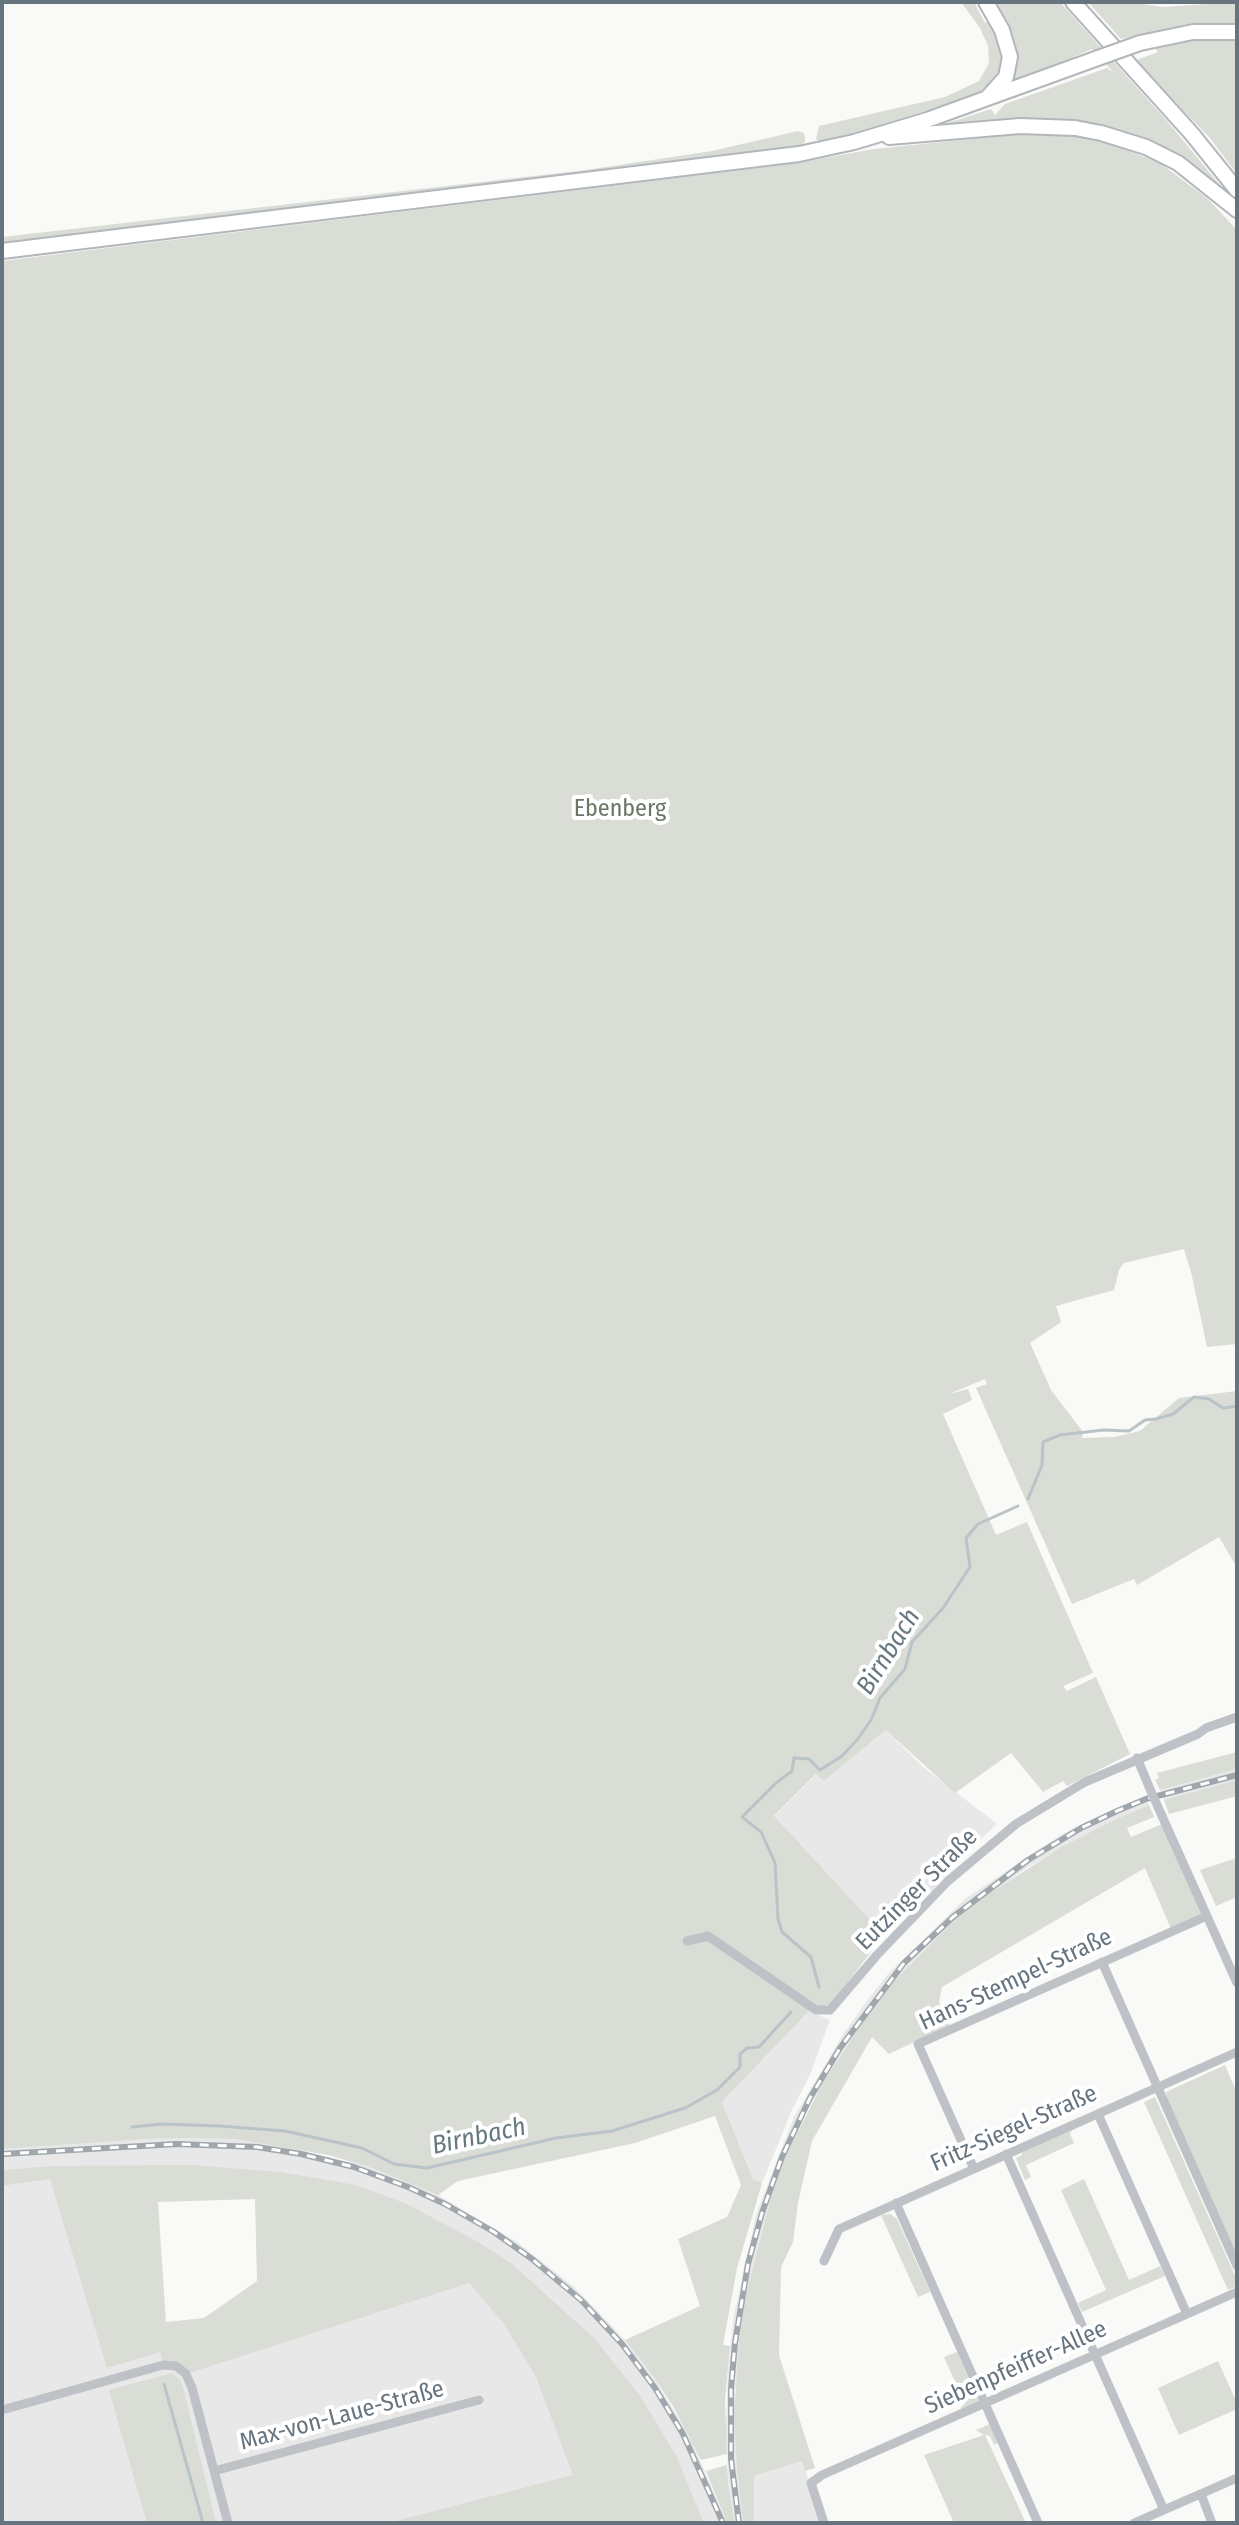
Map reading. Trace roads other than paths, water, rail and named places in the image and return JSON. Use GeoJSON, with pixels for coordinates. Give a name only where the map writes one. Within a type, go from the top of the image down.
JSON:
{"type":"FeatureCollection","features":[{"type":"Feature","properties":{"kind":"main road"},"geometry":{"type":"LineString","coordinates":[[985,100],[1006,77],[1010,57],[1006,40],[986,2]]}},
{"type":"Feature","properties":{"kind":"main road"},"geometry":{"type":"LineString","coordinates":[[1073,2],[1192,134],[1237,190]]}},
{"type":"Feature","properties":{"kind":"main road"},"geometry":{"type":"LineString","coordinates":[[2,251],[772,158],[868,138],[985,100],[1140,43],[1193,32],[1237,32]]}},
{"type":"Feature","properties":{"kind":"main road"},"geometry":{"type":"LineString","coordinates":[[868,138],[1020,126],[1061,127],[1101,133],[1146,147],[1178,163],[1237,210]]}},
{"type":"Feature","properties":{"kind":"street","name":"Eutzinger Straße"},"geometry":{"type":"LineString","coordinates":[[687,1941],[708,1936],[816,2010],[830,2010],[923,1905],[993,1843],[1058,1796],[1137,1758],[1237,1717]]}},
{"type":"Feature","properties":{"kind":"street"},"geometry":{"type":"LineString","coordinates":[[1137,1758],[1237,1983]]}},
{"type":"Feature","properties":{"kind":"street","name":"Hans-Stempel-Straße"},"geometry":{"type":"LineString","coordinates":[[974,2169],[918,2044],[1207,1916]]}},
{"type":"Feature","properties":{"kind":"street"},"geometry":{"type":"LineString","coordinates":[[1102,1962],[1237,2266]]}},
{"type":"Feature","properties":{"kind":"street","name":"Fritz-Siegel-Straße"},"geometry":{"type":"LineString","coordinates":[[824,2261],[839,2229],[1237,2052]]}},
{"type":"Feature","properties":{"kind":"street"},"geometry":{"type":"LineString","coordinates":[[1098,2114],[1187,2314]]}},
{"type":"Feature","properties":{"kind":"street"},"geometry":{"type":"LineString","coordinates":[[1006,2154],[1164,2510]]}},
{"type":"Feature","properties":{"kind":"street"},"geometry":{"type":"LineString","coordinates":[[896,2203],[1038,2523]]}},
{"type":"Feature","properties":{"kind":"street","name":"Siebenpfeiffer-Allee"},"geometry":{"type":"LineString","coordinates":[[824,2523],[811,2483],[822,2475],[1237,2292]]}},
{"type":"Feature","properties":{"kind":"street"},"geometry":{"type":"LineString","coordinates":[[2,2410],[163,2365],[176,2366],[186,2374],[192,2388],[228,2523]]}},
{"type":"Feature","properties":{"kind":"street","name":"Max-von-Laue-Straße"},"geometry":{"type":"LineString","coordinates":[[214,2471],[479,2400]]}},
{"type":"Feature","properties":{"kind":"street"},"geometry":{"type":"LineString","coordinates":[[1134,2523],[1237,2478]]}},
{"type":"Feature","properties":{"kind":"street"},"geometry":{"type":"LineString","coordinates":[[1201,2494],[1212,2523]]}},
{"type":"Feature","properties":{"kind":"waterway","name":"Birnbach"},"geometry":{"type":"LineString","coordinates":[[1028,1499],[1042,1465],[1043,1442],[1060,1435],[1104,1430],[1129,1431],[1145,1420],[1173,1414],[1194,1397],[1209,1399],[1223,1408],[1237,1406]]}},
{"type":"Feature","properties":{"kind":"waterway","name":"Birnbach"},"geometry":{"type":"LineString","coordinates":[[819,1987],[811,1957],[782,1932],[778,1919],[775,1863],[761,1832],[742,1817],[792,1771],[794,1758],[809,1759],[820,1770],[842,1756],[857,1740],[871,1720],[880,1698],[905,1669],[912,1642],[943,1608],[970,1567],[966,1538],[978,1524],[1018,1506]]}},
{"type":"Feature","properties":{"kind":"waterway","name":"Birnbach"},"geometry":{"type":"LineString","coordinates":[[132,2127],[161,2124],[285,2131],[362,2148],[394,2164],[427,2168],[556,2138],[612,2131],[685,2108],[717,2090],[740,2067],[740,2054],[747,2048],[759,2047],[791,2012]]}},
{"type":"Feature","properties":{"kind":"waterway","name":"Birnbach"},"geometry":{"type":"LineString","coordinates":[[164,2384],[203,2523]]}},
{"type":"Feature","properties":{"kind":"railway"},"geometry":{"type":"LineString","coordinates":[[739,2523],[731,2459],[731,2389],[748,2264],[782,2157],[810,2098],[840,2048],[904,1963],[953,1917],[1028,1860],[1081,1828],[1146,1799],[1237,1775]]}},
{"type":"Feature","properties":{"kind":"railway"},"geometry":{"type":"LineString","coordinates":[[2,2154],[177,2144],[257,2147],[354,2167],[445,2204],[494,2232],[532,2259],[581,2300],[622,2344],[655,2388],[683,2434],[723,2523]]}},
{"type":"Feature","properties":{"kind":"park label","name":"Ebenberg"},"geometry":{"type":"Point","coordinates":[620,809]}}]}
